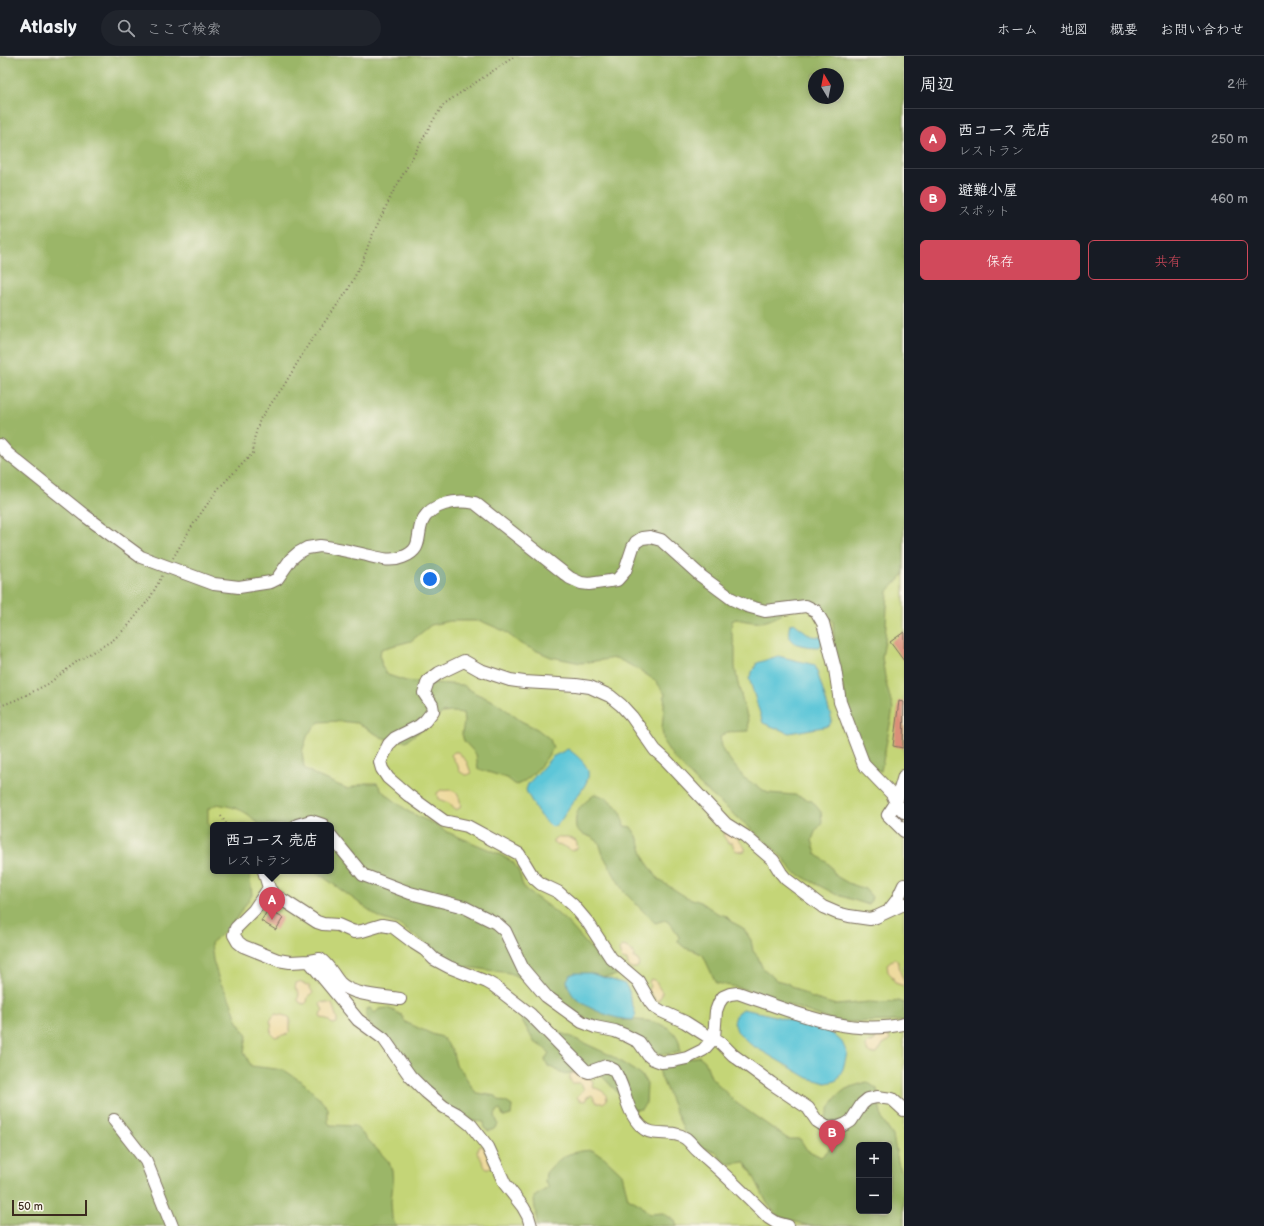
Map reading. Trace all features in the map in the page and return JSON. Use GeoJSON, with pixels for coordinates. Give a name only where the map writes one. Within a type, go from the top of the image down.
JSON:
{"type":"FeatureCollection","features":[{"type":"Feature","properties":{"kind":"street"},"geometry":{"type":"LineString","coordinates":[[0,445],[8,454],[84,515],[141,557],[214,584],[239,587],[271,582],[277,579],[291,559],[298,553],[313,546],[320,546],[385,560],[397,559],[409,555],[417,546],[421,524],[425,516],[441,505],[460,502],[475,503],[570,578],[581,583],[589,584],[617,580],[625,571],[636,542],[642,538],[650,537],[661,540],[701,576],[732,599],[747,606],[765,611],[806,606],[816,611],[823,622],[835,668],[840,702],[864,765],[892,794],[900,808]]}},
{"type":"Feature","properties":{"kind":"street"},"geometry":{"type":"LineString","coordinates":[[904,904],[870,919],[837,914],[823,907],[786,879],[773,860],[745,836],[726,824],[666,760],[654,750],[632,717],[610,696],[590,687],[510,680],[480,670],[466,658],[428,681],[424,693],[432,705],[433,711],[419,726],[395,738],[389,744],[380,762],[382,769],[388,778],[400,789],[444,821],[467,826],[519,854],[533,877],[541,884],[558,892],[574,905],[589,924],[607,953],[638,981],[654,1007],[685,1022],[707,1036],[720,1042],[731,1056],[771,1083],[801,1106],[811,1111],[815,1122],[828,1128],[838,1127],[851,1120],[862,1104],[868,1099],[877,1097],[892,1099],[904,1110]]}},
{"type":"Feature","properties":{"kind":"street"},"geometry":{"type":"LineString","coordinates":[[900,808],[904,776]]}},
{"type":"Feature","properties":{"kind":"street"},"geometry":{"type":"LineString","coordinates":[[900,808],[888,815],[904,831]]}},
{"type":"Feature","properties":{"kind":"street"},"geometry":{"type":"LineString","coordinates":[[334,840],[363,875],[410,893],[464,907],[496,923],[505,931],[523,969],[546,996],[582,1022],[595,1027],[615,1031],[639,1042],[648,1056],[661,1062],[673,1061],[692,1056],[703,1050],[714,1038],[716,1011],[719,1004],[723,997],[730,994],[738,993],[780,1008],[836,1025],[857,1027],[904,1024]]}},
{"type":"Feature","properties":{"kind":"street"},"geometry":{"type":"LineString","coordinates":[[265,874],[269,888],[274,895],[317,922],[338,925],[354,932],[382,925],[393,927],[425,950],[434,959],[494,986],[530,1014],[586,1071],[589,1072],[606,1066],[614,1070],[623,1086],[629,1108],[645,1130],[651,1132],[676,1134],[687,1139],[690,1144],[723,1173],[769,1218],[777,1223],[788,1226]]}},
{"type":"Feature","properties":{"kind":"street"},"geometry":{"type":"LineString","coordinates":[[888,912],[897,900],[904,885]]}},
{"type":"Feature","properties":{"kind":"street"},"geometry":{"type":"LineString","coordinates":[[269,888],[254,910],[236,928],[234,935],[238,942],[243,946],[278,960],[290,962],[320,959],[326,963],[340,983],[347,989],[400,999]]}},
{"type":"Feature","properties":{"kind":"street"},"geometry":{"type":"LineString","coordinates":[[309,961],[358,1020],[384,1039],[410,1076],[444,1107],[471,1124],[488,1146],[505,1184],[523,1207],[531,1226]]}},
{"type":"Feature","properties":{"kind":"street"},"geometry":{"type":"LineString","coordinates":[[114,1120],[146,1161],[172,1226]]}},
{"type":"Feature","properties":{"kind":"path"},"geometry":{"type":"LineString","coordinates":[[0,706],[16,700],[48,684],[79,660],[113,640],[128,626],[150,598],[194,523],[218,489],[253,453],[254,440],[260,419],[283,388],[308,345],[348,290],[392,194],[444,104],[515,56]]}},
{"type":"Feature","properties":{"kind":"path"},"geometry":{"type":"LineString","coordinates":[[221,816],[225,822]]}},
{"type":"Feature","properties":{"kind":"green space"},"geometry":{"type":"Polygon","coordinates":[[[0,56],[904,56],[904,574],[888,591],[885,641],[882,657],[886,683],[893,709],[881,771],[873,769],[854,733],[835,656],[833,621],[815,606],[801,600],[785,601],[782,614],[770,620],[754,622],[736,619],[732,621],[731,629],[735,649],[735,667],[748,720],[749,731],[727,732],[720,737],[723,751],[744,778],[768,793],[795,795],[812,801],[821,812],[822,823],[815,832],[812,840],[816,854],[829,864],[836,876],[848,883],[865,889],[872,897],[869,905],[835,894],[792,871],[785,860],[772,847],[700,785],[674,758],[664,743],[662,729],[665,694],[656,681],[636,668],[616,658],[581,663],[551,657],[521,644],[504,631],[481,621],[449,621],[431,625],[411,641],[381,649],[380,656],[382,667],[388,675],[406,681],[463,685],[475,693],[497,703],[521,721],[537,729],[550,739],[553,748],[532,775],[516,785],[507,778],[478,769],[476,754],[464,741],[462,734],[464,722],[463,713],[453,712],[442,713],[430,724],[406,741],[381,737],[357,723],[339,721],[319,722],[308,734],[302,752],[304,768],[317,776],[348,789],[365,783],[377,783],[382,791],[409,812],[447,832],[497,853],[513,862],[519,872],[523,886],[526,890],[566,921],[595,953],[615,972],[617,975],[607,977],[590,973],[622,1020],[641,1020],[660,1024],[668,1028],[675,1034],[679,1042],[680,1052],[664,1054],[648,1050],[585,1018],[530,983],[510,973],[459,966],[442,958],[423,941],[398,924],[380,918],[319,874],[334,874],[334,822],[256,822],[245,812],[230,807],[217,804],[208,809],[208,823],[210,827],[210,874],[248,874],[250,877],[252,895],[231,926],[211,943],[213,960],[219,980],[231,1002],[237,1020],[247,1036],[244,1052],[251,1066],[284,1070],[305,1084],[328,1108],[328,1122],[330,1125],[355,1126],[389,1162],[392,1171],[393,1184],[391,1201],[392,1218],[396,1226],[0,1226],[0,56]]]}},
{"type":"Feature","properties":{"kind":"green space"},"geometry":{"type":"Polygon","coordinates":[[[904,522],[904,1226],[369,1226],[230,1078],[153,799],[378,593],[904,522]]]}},
{"type":"Feature","properties":{"kind":"green space"},"geometry":{"type":"Polygon","coordinates":[[[595,794],[606,799],[619,810],[624,826],[631,827],[637,836],[645,860],[659,880],[686,897],[701,902],[717,913],[726,916],[732,922],[743,928],[751,940],[753,951],[758,957],[762,967],[776,980],[787,983],[812,998],[836,1005],[899,1001],[904,1003],[904,1021],[837,1022],[745,989],[716,983],[703,955],[685,948],[678,942],[679,937],[672,925],[665,920],[655,923],[624,892],[603,855],[599,842],[576,829],[576,816],[579,808],[595,794]]]}},
{"type":"Feature","properties":{"kind":"green space"},"geometry":{"type":"Polygon","coordinates":[[[370,1008],[375,1013],[379,1009],[388,1008],[402,1015],[405,1022],[442,1037],[452,1049],[456,1065],[462,1071],[473,1089],[477,1093],[496,1096],[500,1101],[506,1102],[512,1106],[511,1115],[504,1117],[500,1110],[498,1110],[495,1115],[498,1124],[494,1129],[489,1131],[485,1129],[484,1122],[474,1121],[446,1106],[369,1023],[366,1016],[366,1009],[370,1008]]]}},
{"type":"Feature","properties":{"kind":"green space"},"geometry":{"type":"Polygon","coordinates":[[[521,1013],[546,1028],[569,1036],[610,1055],[641,1075],[647,1083],[646,1103],[641,1109],[634,1110],[601,1075],[588,1075],[578,1071],[565,1074],[548,1066],[545,1059],[549,1053],[542,1046],[534,1042],[522,1020],[521,1013]]]}},
{"type":"Feature","properties":{"kind":"green space"},"geometry":{"type":"Polygon","coordinates":[[[699,1056],[705,1061],[711,1077],[735,1102],[788,1139],[800,1139],[807,1150],[821,1157],[834,1145],[823,1132],[827,1114],[836,1097],[846,1089],[867,1082],[877,1089],[882,1120],[893,1136],[898,1162],[904,1178],[904,1226],[809,1226],[777,1216],[767,1203],[751,1171],[744,1162],[729,1164],[722,1160],[715,1151],[698,1147],[684,1131],[661,1077],[659,1068],[664,1065],[699,1056]]]}},
{"type":"Feature","properties":{"kind":"green space"},"geometry":{"type":"Polygon","coordinates":[[[592,1150],[604,1157],[622,1174],[628,1198],[641,1205],[649,1214],[663,1213],[675,1221],[677,1226],[537,1226],[534,1197],[549,1187],[545,1183],[546,1173],[561,1158],[571,1153],[592,1150]]]}},
{"type":"Feature","properties":{"kind":"sand"},"geometry":{"type":"Polygon","coordinates":[[[454,752],[458,752],[467,762],[471,773],[466,775],[459,771],[458,766],[451,755],[454,752]]]}},
{"type":"Feature","properties":{"kind":"sand"},"geometry":{"type":"Polygon","coordinates":[[[441,790],[451,790],[456,792],[460,800],[460,808],[455,810],[449,803],[438,799],[437,793],[441,790]]]}},
{"type":"Feature","properties":{"kind":"sand"},"geometry":{"type":"Polygon","coordinates":[[[729,832],[735,834],[745,848],[745,851],[741,852],[735,850],[732,843],[728,843],[723,835],[724,833],[729,832]]]}},
{"type":"Feature","properties":{"kind":"sand"},"geometry":{"type":"Polygon","coordinates":[[[557,837],[567,837],[576,841],[578,848],[572,851],[564,846],[556,845],[553,840],[557,837]]]}},
{"type":"Feature","properties":{"kind":"sand"},"geometry":{"type":"Polygon","coordinates":[[[623,946],[629,949],[634,958],[638,960],[638,967],[630,968],[627,960],[622,959],[619,950],[623,946]]]}},
{"type":"Feature","properties":{"kind":"sand"},"geometry":{"type":"Polygon","coordinates":[[[896,959],[899,964],[904,986],[895,983],[892,976],[888,972],[887,964],[896,959]]]}},
{"type":"Feature","properties":{"kind":"sand"},"geometry":{"type":"Polygon","coordinates":[[[651,979],[655,980],[662,992],[662,995],[657,1002],[648,989],[650,987],[649,982],[651,979]]]}},
{"type":"Feature","properties":{"kind":"sand"},"geometry":{"type":"Polygon","coordinates":[[[299,982],[309,986],[313,993],[308,997],[305,1004],[300,1003],[298,1000],[299,993],[295,988],[296,983],[299,982]]]}},
{"type":"Feature","properties":{"kind":"sand"},"geometry":{"type":"Polygon","coordinates":[[[322,1002],[332,1004],[337,1018],[337,1023],[332,1024],[327,1019],[321,1018],[320,1016],[323,1011],[320,1004],[322,1002]]]}},
{"type":"Feature","properties":{"kind":"sand"},"geometry":{"type":"Polygon","coordinates":[[[277,1014],[290,1018],[290,1031],[287,1034],[275,1037],[271,1033],[272,1027],[270,1021],[274,1015],[277,1014]]]}},
{"type":"Feature","properties":{"kind":"sand"},"geometry":{"type":"Polygon","coordinates":[[[882,1032],[887,1033],[890,1040],[883,1044],[877,1054],[870,1053],[866,1045],[875,1040],[876,1034],[882,1032]]]}},
{"type":"Feature","properties":{"kind":"sand"},"geometry":{"type":"Polygon","coordinates":[[[572,1073],[580,1074],[583,1078],[591,1079],[593,1082],[592,1086],[604,1092],[607,1100],[603,1103],[597,1103],[592,1095],[587,1097],[585,1101],[579,1100],[577,1097],[584,1089],[580,1083],[572,1083],[570,1080],[570,1075],[572,1073]]]}},
{"type":"Feature","properties":{"kind":"sand"},"geometry":{"type":"Polygon","coordinates":[[[480,1146],[483,1146],[492,1168],[485,1167],[477,1152],[480,1146]]]}},
{"type":"Feature","properties":{"kind":"water"},"geometry":{"type":"Polygon","coordinates":[[[794,623],[811,636],[821,637],[822,642],[820,647],[804,646],[793,642],[789,637],[789,632],[790,624],[794,623]]]}},
{"type":"Feature","properties":{"kind":"water"},"geometry":{"type":"Polygon","coordinates":[[[778,656],[815,665],[832,720],[829,726],[789,733],[763,723],[749,678],[757,663],[778,656]]]}},
{"type":"Feature","properties":{"kind":"water"},"geometry":{"type":"Polygon","coordinates":[[[568,749],[584,764],[588,770],[588,776],[586,783],[562,818],[552,827],[540,816],[526,790],[528,784],[552,757],[568,749]]]}},
{"type":"Feature","properties":{"kind":"water"},"geometry":{"type":"Polygon","coordinates":[[[575,973],[590,973],[625,984],[629,991],[636,1015],[633,1020],[626,1020],[604,1014],[575,998],[570,991],[567,980],[570,975],[575,973]]]}},
{"type":"Feature","properties":{"kind":"water"},"geometry":{"type":"Polygon","coordinates":[[[742,1009],[824,1029],[834,1035],[842,1042],[847,1053],[843,1069],[836,1081],[826,1083],[808,1078],[750,1044],[737,1031],[734,1022],[737,1013],[742,1009]]]}},
{"type":"Feature","properties":{"kind":"building"},"geometry":{"type":"Polygon","coordinates":[[[904,632],[904,661],[890,642],[904,632]]]}},
{"type":"Feature","properties":{"kind":"building"},"geometry":{"type":"Polygon","coordinates":[[[899,701],[904,702],[903,748],[893,746],[899,701]]]}},
{"type":"Feature","properties":{"kind":"building"},"geometry":{"type":"Polygon","coordinates":[[[268,910],[283,918],[276,930],[261,921],[268,910]]]}},
{"type":"Feature","properties":{"kind":"place","name":"西コース 売店"},"geometry":{"type":"Point","coordinates":[272,920]}},
{"type":"Feature","properties":{"kind":"place","name":"避難小屋"},"geometry":{"type":"Point","coordinates":[832,1153]}}]}
